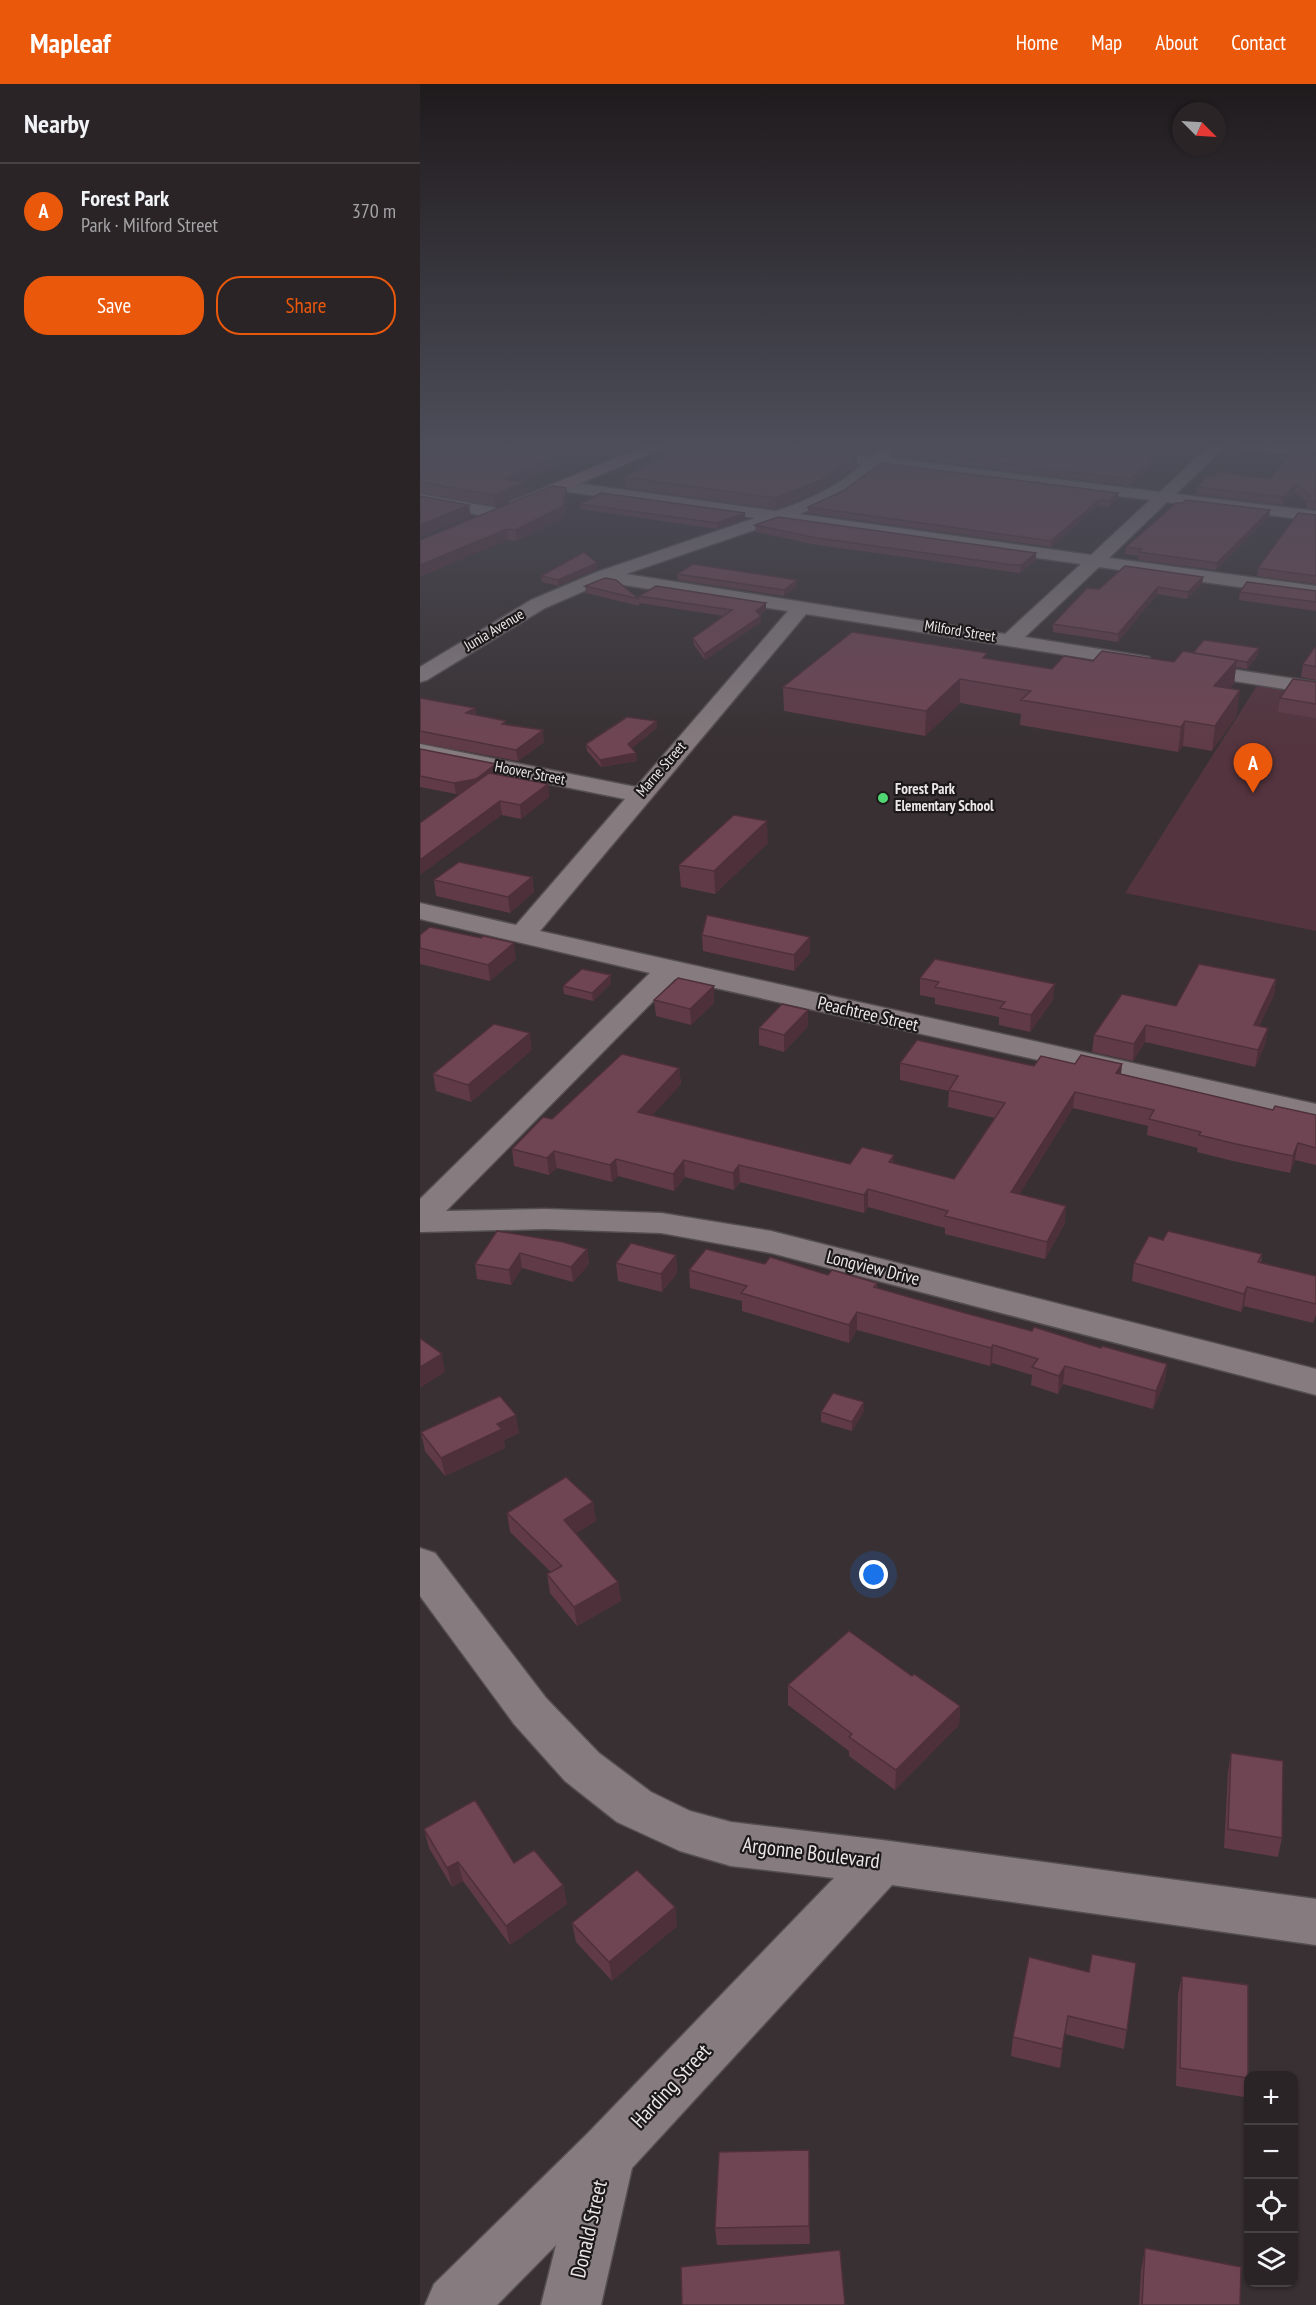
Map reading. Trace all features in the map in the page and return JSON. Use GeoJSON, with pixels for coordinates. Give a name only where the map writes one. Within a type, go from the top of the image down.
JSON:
{"type":"FeatureCollection","features":[{"type":"Feature","properties":{"kind":"street","name":"Junia Avenue"},"geometry":{"type":"LineString","coordinates":[[420,676],[538,603],[603,576],[687,548]]}},
{"type":"Feature","properties":{"kind":"street"},"geometry":{"type":"LineString","coordinates":[[999,548],[1316,592]]}},
{"type":"Feature","properties":{"kind":"street"},"geometry":{"type":"LineString","coordinates":[[1011,639],[1110,548]]}},
{"type":"Feature","properties":{"kind":"street","name":"Milford Street"},"geometry":{"type":"LineString","coordinates":[[603,576],[1316,688]]}},
{"type":"Feature","properties":{"kind":"street","name":"Marne Street"},"geometry":{"type":"LineString","coordinates":[[523,934],[802,607]]}},
{"type":"Feature","properties":{"kind":"street","name":"Hoover Street"},"geometry":{"type":"LineString","coordinates":[[420,751],[640,795]]}},
{"type":"Feature","properties":{"kind":"street","name":"Peachtree Street"},"geometry":{"type":"LineString","coordinates":[[420,911],[669,969],[1316,1113]]}},
{"type":"Feature","properties":{"kind":"street"},"geometry":{"type":"LineString","coordinates":[[420,1220],[669,969]]}},
{"type":"Feature","properties":{"kind":"street","name":"Longview Drive"},"geometry":{"type":"LineString","coordinates":[[420,1220],[545,1219],[660,1223],[771,1242],[1316,1382]]}},
{"type":"Feature","properties":{"kind":"street","name":"Argonne Boulevard"},"geometry":{"type":"LineString","coordinates":[[420,1564],[530,1711],[582,1767],[634,1807],[680,1830],[731,1844],[882,1862],[1316,1922]]}},
{"type":"Feature","properties":{"kind":"street","name":"Harding Street"},"geometry":{"type":"LineString","coordinates":[[455,2305],[607,2154],[882,1862]]}},
{"type":"Feature","properties":{"kind":"street","name":"Donald Street"},"geometry":{"type":"LineString","coordinates":[[572,2305],[607,2154]]}},
{"type":"Feature","properties":{"kind":"shaded area"},"geometry":{"type":"Polygon","coordinates":[[[1258,684],[1316,693],[1316,931],[1125,893],[1258,684]]]}},
{"type":"Feature","properties":{"kind":"building"},"geometry":{"type":"Polygon","coordinates":[[[420,548],[462,548],[420,565],[420,548]]]}},
{"type":"Feature","properties":{"kind":"building"},"geometry":{"type":"Polygon","coordinates":[[[887,548],[998,548],[1036,553],[1021,565],[887,548]]]}},
{"type":"Feature","properties":{"kind":"building"},"geometry":{"type":"Polygon","coordinates":[[[1131,548],[1232,548],[1217,563],[1139,552],[1142,549],[1131,548]]]}},
{"type":"Feature","properties":{"kind":"building"},"geometry":{"type":"Polygon","coordinates":[[[1273,548],[1316,548],[1316,576],[1258,568],[1273,548]]]}},
{"type":"Feature","properties":{"kind":"building"},"geometry":{"type":"Polygon","coordinates":[[[584,552],[597,563],[558,580],[541,576],[584,552]]]}},
{"type":"Feature","properties":{"kind":"building"},"geometry":{"type":"Polygon","coordinates":[[[693,564],[797,580],[784,590],[677,574],[693,564]]]}},
{"type":"Feature","properties":{"kind":"building"},"geometry":{"type":"Polygon","coordinates":[[[1125,566],[1203,577],[1188,592],[1158,587],[1118,634],[1053,624],[1087,588],[1099,589],[1125,566]]]}},
{"type":"Feature","properties":{"kind":"building"},"geometry":{"type":"Polygon","coordinates":[[[605,578],[616,580],[639,599],[585,586],[605,578]]]}},
{"type":"Feature","properties":{"kind":"building"},"geometry":{"type":"Polygon","coordinates":[[[1247,582],[1316,591],[1316,602],[1240,592],[1247,582]]]}},
{"type":"Feature","properties":{"kind":"building"},"geometry":{"type":"Polygon","coordinates":[[[656,586],[766,603],[756,611],[761,616],[704,654],[693,638],[732,610],[639,596],[656,586]]]}},
{"type":"Feature","properties":{"kind":"building"},"geometry":{"type":"Polygon","coordinates":[[[852,632],[987,653],[983,658],[1052,669],[1064,656],[1093,661],[1102,651],[1174,662],[1183,651],[1237,660],[1214,686],[1240,690],[1215,726],[1185,721],[1181,727],[1021,700],[1031,691],[960,679],[926,711],[783,687],[852,632]]]}},
{"type":"Feature","properties":{"kind":"building"},"geometry":{"type":"Polygon","coordinates":[[[1204,640],[1259,648],[1247,662],[1193,653],[1204,640]]]}},
{"type":"Feature","properties":{"kind":"building"},"geometry":{"type":"Polygon","coordinates":[[[1315,647],[1316,667],[1303,664],[1315,647]]]}},
{"type":"Feature","properties":{"kind":"building"},"geometry":{"type":"Polygon","coordinates":[[[1293,679],[1316,682],[1316,704],[1280,698],[1293,679]]]}},
{"type":"Feature","properties":{"kind":"building"},"geometry":{"type":"Polygon","coordinates":[[[420,698],[475,708],[466,713],[506,721],[502,724],[543,730],[516,750],[420,731],[420,698]]]}},
{"type":"Feature","properties":{"kind":"building"},"geometry":{"type":"Polygon","coordinates":[[[627,717],[656,721],[628,744],[636,753],[600,760],[586,744],[627,717]]]}},
{"type":"Feature","properties":{"kind":"building"},"geometry":{"type":"Polygon","coordinates":[[[420,749],[496,764],[476,779],[454,783],[420,776],[420,749]]]}},
{"type":"Feature","properties":{"kind":"building"},"geometry":{"type":"Polygon","coordinates":[[[489,773],[548,784],[520,805],[500,801],[420,860],[420,823],[489,773]]]}},
{"type":"Feature","properties":{"kind":"building"},"geometry":{"type":"Polygon","coordinates":[[[734,815],[767,821],[714,871],[679,865],[734,815]]]}},
{"type":"Feature","properties":{"kind":"building"},"geometry":{"type":"Polygon","coordinates":[[[459,862],[532,877],[508,897],[434,880],[459,862]]]}},
{"type":"Feature","properties":{"kind":"building"},"geometry":{"type":"Polygon","coordinates":[[[707,915],[810,937],[794,955],[702,935],[707,915]]]}},
{"type":"Feature","properties":{"kind":"building"},"geometry":{"type":"Polygon","coordinates":[[[430,927],[514,943],[488,965],[420,948],[420,935],[430,927]]]}},
{"type":"Feature","properties":{"kind":"building"},"geometry":{"type":"Polygon","coordinates":[[[935,959],[1055,984],[1031,1015],[1000,1008],[1005,1002],[935,987],[939,982],[920,978],[935,959]]]}},
{"type":"Feature","properties":{"kind":"building"},"geometry":{"type":"Polygon","coordinates":[[[1199,964],[1276,979],[1254,1025],[1268,1028],[1258,1050],[1146,1025],[1134,1044],[1094,1035],[1122,994],[1176,1006],[1199,964]]]}},
{"type":"Feature","properties":{"kind":"building"},"geometry":{"type":"Polygon","coordinates":[[[582,969],[611,975],[592,993],[563,986],[582,969]]]}},
{"type":"Feature","properties":{"kind":"building"},"geometry":{"type":"Polygon","coordinates":[[[678,978],[714,986],[690,1009],[654,1000],[678,978]]]}},
{"type":"Feature","properties":{"kind":"building"},"geometry":{"type":"Polygon","coordinates":[[[782,1004],[808,1010],[784,1035],[759,1028],[782,1004]]]}},
{"type":"Feature","properties":{"kind":"building"},"geometry":{"type":"Polygon","coordinates":[[[494,1024],[530,1033],[468,1085],[433,1074],[494,1024]]]}},
{"type":"Feature","properties":{"kind":"building"},"geometry":{"type":"Polygon","coordinates":[[[917,1040],[1034,1066],[1041,1056],[1075,1064],[1081,1055],[1122,1064],[1116,1073],[1273,1110],[1275,1106],[1316,1115],[1316,1148],[1298,1143],[1293,1156],[1236,1144],[1199,1135],[1201,1132],[1149,1119],[1154,1110],[1075,1092],[1011,1192],[1066,1206],[1047,1242],[945,1216],[948,1211],[868,1189],[864,1195],[739,1165],[733,1173],[684,1160],[673,1174],[616,1159],[610,1165],[554,1151],[547,1158],[512,1149],[543,1117],[552,1119],[622,1054],[679,1068],[638,1112],[850,1164],[862,1147],[894,1155],[889,1162],[954,1179],[1005,1103],[949,1090],[958,1076],[900,1063],[917,1040]]]}},
{"type":"Feature","properties":{"kind":"building"},"geometry":{"type":"Polygon","coordinates":[[[497,1231],[563,1242],[587,1249],[571,1267],[520,1253],[509,1270],[475,1264],[497,1231]]]}},
{"type":"Feature","properties":{"kind":"building"},"geometry":{"type":"Polygon","coordinates":[[[1168,1231],[1262,1254],[1258,1262],[1316,1276],[1316,1304],[1247,1287],[1244,1294],[1134,1263],[1149,1236],[1163,1240],[1168,1231]]]}},
{"type":"Feature","properties":{"kind":"building"},"geometry":{"type":"Polygon","coordinates":[[[631,1243],[676,1255],[661,1274],[616,1263],[631,1243]]]}},
{"type":"Feature","properties":{"kind":"building"},"geometry":{"type":"Polygon","coordinates":[[[706,1249],[765,1264],[770,1257],[828,1275],[832,1270],[877,1283],[874,1287],[965,1313],[1032,1331],[1034,1327],[1101,1348],[1102,1346],[1167,1364],[1156,1391],[1065,1366],[1059,1376],[1032,1367],[1038,1359],[993,1345],[991,1348],[857,1312],[849,1325],[741,1293],[747,1286],[689,1270],[706,1249]]]}},
{"type":"Feature","properties":{"kind":"building"},"geometry":{"type":"Polygon","coordinates":[[[420,1338],[442,1354],[420,1367],[420,1338]]]}},
{"type":"Feature","properties":{"kind":"building"},"geometry":{"type":"Polygon","coordinates":[[[833,1393],[864,1402],[852,1422],[821,1412],[833,1393]]]}},
{"type":"Feature","properties":{"kind":"building"},"geometry":{"type":"Polygon","coordinates":[[[500,1396],[516,1415],[497,1424],[502,1429],[441,1458],[421,1432],[500,1396]]]}},
{"type":"Feature","properties":{"kind":"building"},"geometry":{"type":"Polygon","coordinates":[[[566,1477],[593,1502],[564,1520],[618,1582],[574,1607],[547,1574],[562,1566],[507,1513],[566,1477]]]}},
{"type":"Feature","properties":{"kind":"building"},"geometry":{"type":"Polygon","coordinates":[[[849,1631],[912,1676],[914,1674],[960,1706],[896,1770],[849,1737],[852,1734],[788,1685],[849,1631]]]}},
{"type":"Feature","properties":{"kind":"building"},"geometry":{"type":"Polygon","coordinates":[[[1231,1753],[1283,1761],[1282,1838],[1228,1829],[1231,1753]]]}},
{"type":"Feature","properties":{"kind":"building"},"geometry":{"type":"Polygon","coordinates":[[[475,1800],[514,1863],[534,1850],[563,1885],[506,1926],[458,1862],[447,1868],[424,1829],[475,1800]]]}},
{"type":"Feature","properties":{"kind":"building"},"geometry":{"type":"Polygon","coordinates":[[[637,1870],[675,1907],[609,1962],[572,1923],[637,1870]]]}},
{"type":"Feature","properties":{"kind":"building"},"geometry":{"type":"Polygon","coordinates":[[[1092,1954],[1136,1963],[1127,2030],[1068,2016],[1062,2049],[1013,2037],[1029,1957],[1089,1972],[1092,1954]]]}},
{"type":"Feature","properties":{"kind":"building"},"geometry":{"type":"Polygon","coordinates":[[[1182,1976],[1248,1985],[1248,2071],[1244,2071],[1244,2077],[1180,2068],[1182,1976]]]}},
{"type":"Feature","properties":{"kind":"building"},"geometry":{"type":"Polygon","coordinates":[[[809,2150],[809,2226],[715,2228],[719,2152],[809,2150]]]}},
{"type":"Feature","properties":{"kind":"building"},"geometry":{"type":"Polygon","coordinates":[[[1145,2248],[1241,2267],[1240,2305],[1142,2305],[1145,2248]]]}},
{"type":"Feature","properties":{"kind":"building"},"geometry":{"type":"Polygon","coordinates":[[[840,2250],[845,2305],[682,2305],[681,2267],[840,2250]]]}},
{"type":"Feature","properties":{"kind":"place","name":"Forest Park"},"geometry":{"type":"Point","coordinates":[1253,793]}},
{"type":"Feature","properties":{"kind":"place","name":"Forest Park Elementary School"},"geometry":{"type":"Point","coordinates":[883,798]}}]}
